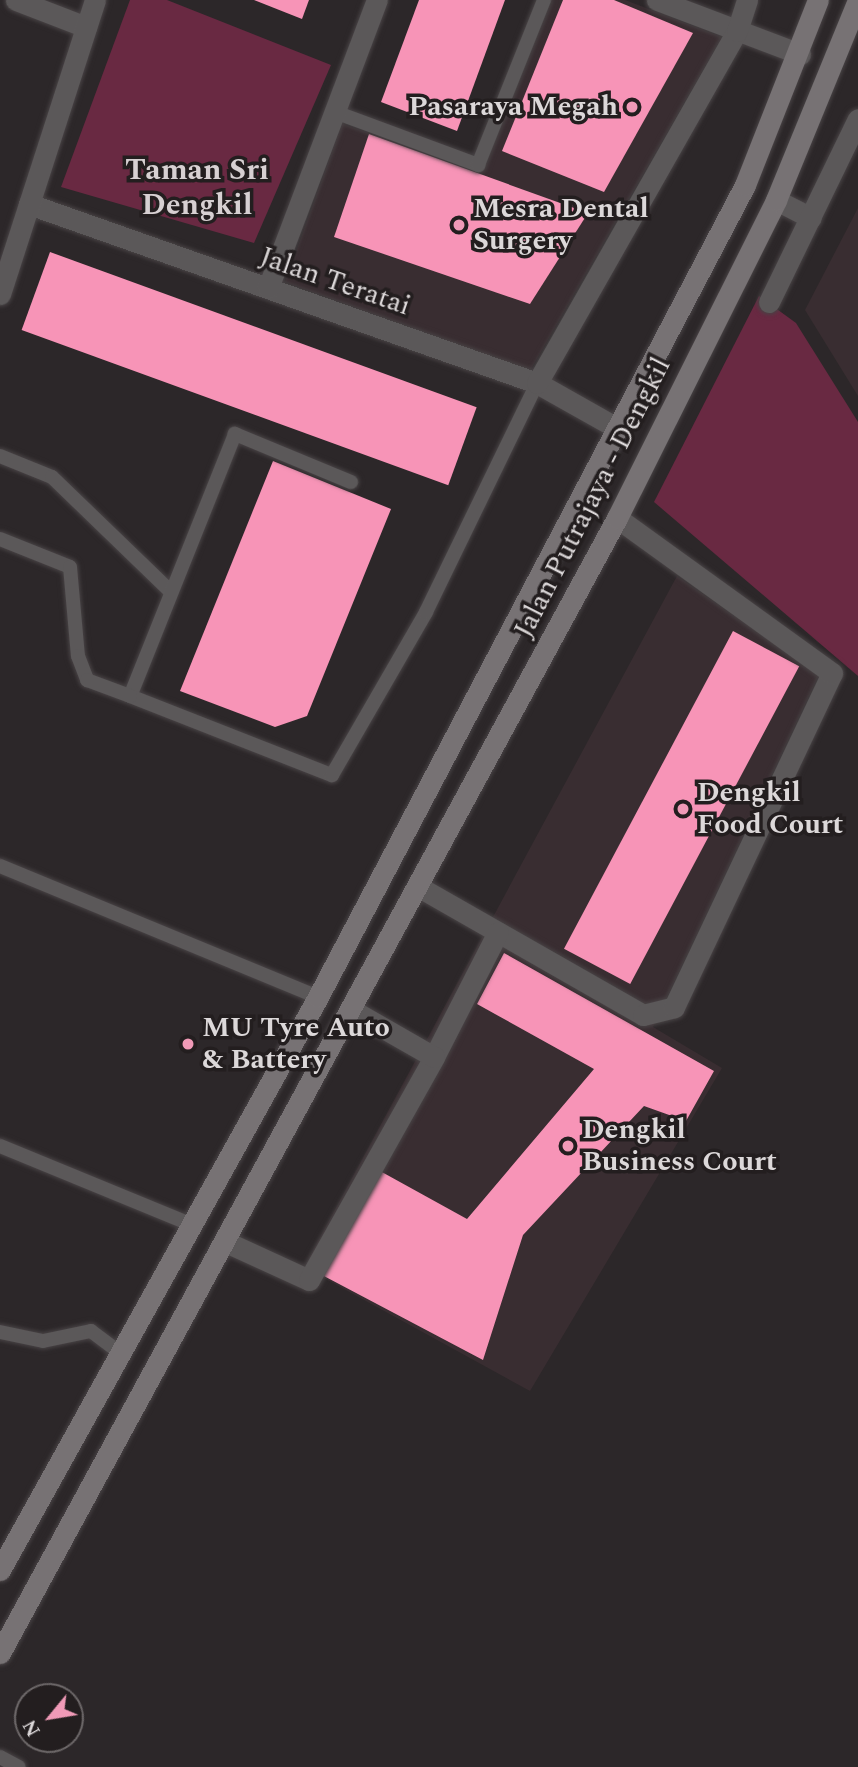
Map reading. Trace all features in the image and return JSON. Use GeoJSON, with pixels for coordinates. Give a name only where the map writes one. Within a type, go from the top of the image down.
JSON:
{"type":"FeatureCollection","features":[{"type":"Feature","properties":{"kind":"main road","name":"Jalan Putrajaya - Dengkil"},"geometry":{"type":"LineString","coordinates":[[0,1570],[188,1223],[318,997],[745,185],[800,54],[818,0]]}},
{"type":"Feature","properties":{"kind":"main road","name":"Jalan Putrajaya - Dengkil"},"geometry":{"type":"LineString","coordinates":[[0,1653],[419,887],[617,518],[776,200],[858,0]]}},
{"type":"Feature","properties":{"kind":"street"},"geometry":{"type":"LineString","coordinates":[[16,0],[86,27]]}},
{"type":"Feature","properties":{"kind":"street"},"geometry":{"type":"LineString","coordinates":[[0,294],[94,0]]}},
{"type":"Feature","properties":{"kind":"street"},"geometry":{"type":"LineString","coordinates":[[268,288],[377,0]]}},
{"type":"Feature","properties":{"kind":"street"},"geometry":{"type":"LineString","coordinates":[[657,0],[800,54]]}},
{"type":"Feature","properties":{"kind":"street"},"geometry":{"type":"LineString","coordinates":[[537,383],[737,31],[747,0]]}},
{"type":"Feature","properties":{"kind":"street"},"geometry":{"type":"LineString","coordinates":[[769,302],[858,119]]}},
{"type":"Feature","properties":{"kind":"street"},"geometry":{"type":"LineString","coordinates":[[776,200],[811,218]]}},
{"type":"Feature","properties":{"kind":"street","name":"Jalan Teratai"},"geometry":{"type":"LineString","coordinates":[[29,204],[537,383],[617,428]]}},
{"type":"Feature","properties":{"kind":"street"},"geometry":{"type":"LineString","coordinates":[[419,887],[643,1015],[674,1007],[832,673],[617,518]]}},
{"type":"Feature","properties":{"kind":"street"},"geometry":{"type":"LineString","coordinates":[[226,1242],[309,1280],[434,1057],[498,932]]}},
{"type":"Feature","properties":{"kind":"street"},"geometry":{"type":"LineString","coordinates":[[352,1010],[434,1057]]}},
{"type":"Feature","properties":{"kind":"lane"},"geometry":{"type":"LineString","coordinates":[[335,112],[478,165],[544,0]]}},
{"type":"Feature","properties":{"kind":"lane"},"geometry":{"type":"LineString","coordinates":[[0,539],[70,567],[78,656],[87,680],[332,775],[426,611],[537,383]]}},
{"type":"Feature","properties":{"kind":"lane"},"geometry":{"type":"LineString","coordinates":[[130,696],[234,434],[351,482]]}},
{"type":"Feature","properties":{"kind":"lane"},"geometry":{"type":"LineString","coordinates":[[0,456],[52,477],[172,593]]}},
{"type":"Feature","properties":{"kind":"lane"},"geometry":{"type":"LineString","coordinates":[[0,866],[318,997]]}},
{"type":"Feature","properties":{"kind":"lane"},"geometry":{"type":"LineString","coordinates":[[0,1146],[188,1223]]}},
{"type":"Feature","properties":{"kind":"lane"},"geometry":{"type":"LineString","coordinates":[[0,1332],[43,1340],[91,1331],[118,1351]]}},
{"type":"Feature","properties":{"kind":"lane"},"geometry":{"type":"LineString","coordinates":[[0,1757],[19,1767]]}},
{"type":"Feature","properties":{"kind":"shaded area"},"geometry":{"type":"Polygon","coordinates":[[[130,0],[167,0],[331,65],[254,243],[61,187],[130,0]]]}},
{"type":"Feature","properties":{"kind":"shaded area"},"geometry":{"type":"Polygon","coordinates":[[[551,0],[625,0],[722,37],[530,371],[285,282],[342,124],[483,170],[551,0]]]}},
{"type":"Feature","properties":{"kind":"shaded area"},"geometry":{"type":"Polygon","coordinates":[[[858,208],[858,396],[805,310],[858,208]]]}},
{"type":"Feature","properties":{"kind":"shaded area"},"geometry":{"type":"Polygon","coordinates":[[[759,296],[796,323],[858,422],[858,676],[654,502],[759,296]]]}},
{"type":"Feature","properties":{"kind":"shaded area"},"geometry":{"type":"Polygon","coordinates":[[[677,576],[819,675],[653,1027],[722,1068],[530,1391],[304,1267],[677,576]]]}},
{"type":"Feature","properties":{"kind":"building"},"geometry":{"type":"Polygon","coordinates":[[[254,0],[309,0],[302,19],[254,0]]]}},
{"type":"Feature","properties":{"kind":"building"},"geometry":{"type":"Polygon","coordinates":[[[419,0],[505,0],[457,131],[381,102],[419,0]]]}},
{"type":"Feature","properties":{"kind":"building"},"geometry":{"type":"Polygon","coordinates":[[[563,0],[614,0],[693,33],[604,192],[502,151],[563,0]]]}},
{"type":"Feature","properties":{"kind":"building","name":"Mesra Dental Surgery"},"geometry":{"type":"Polygon","coordinates":[[[369,134],[588,213],[530,304],[334,237],[369,134]]]}},
{"type":"Feature","properties":{"kind":"building"},"geometry":{"type":"Polygon","coordinates":[[[50,252],[477,407],[448,485],[22,330],[50,252]]]}},
{"type":"Feature","properties":{"kind":"building"},"geometry":{"type":"Polygon","coordinates":[[[273,461],[391,509],[307,716],[275,727],[180,691],[273,461]]]}},
{"type":"Feature","properties":{"kind":"building","name":"Dengkil Food Court"},"geometry":{"type":"Polygon","coordinates":[[[733,631],[799,666],[630,984],[564,949],[733,631]]]}},
{"type":"Feature","properties":{"kind":"building","name":"Dengkil Business Court"},"geometry":{"type":"Polygon","coordinates":[[[504,953],[714,1071],[686,1121],[644,1106],[523,1235],[483,1360],[322,1275],[380,1171],[467,1219],[594,1069],[477,1004],[504,953]]]}},
{"type":"Feature","properties":{"kind":"place","name":"Pasaraya Megah"},"geometry":{"type":"Point","coordinates":[632,107]}},
{"type":"Feature","properties":{"kind":"place","name":"Mesra Dental Surgery"},"geometry":{"type":"Point","coordinates":[459,225]}},
{"type":"Feature","properties":{"kind":"place","name":"Dengkil Food Court"},"geometry":{"type":"Point","coordinates":[683,809]}},
{"type":"Feature","properties":{"kind":"place","name":"MU Tyre Auto & Battery"},"geometry":{"type":"Point","coordinates":[188,1044]}},
{"type":"Feature","properties":{"kind":"place","name":"Dengkil Business Court"},"geometry":{"type":"Point","coordinates":[568,1146]}},
{"type":"Feature","properties":{"kind":"district","name":"Taman Sri Dengkil"},"geometry":{"type":"Point","coordinates":[197,187]}}]}
